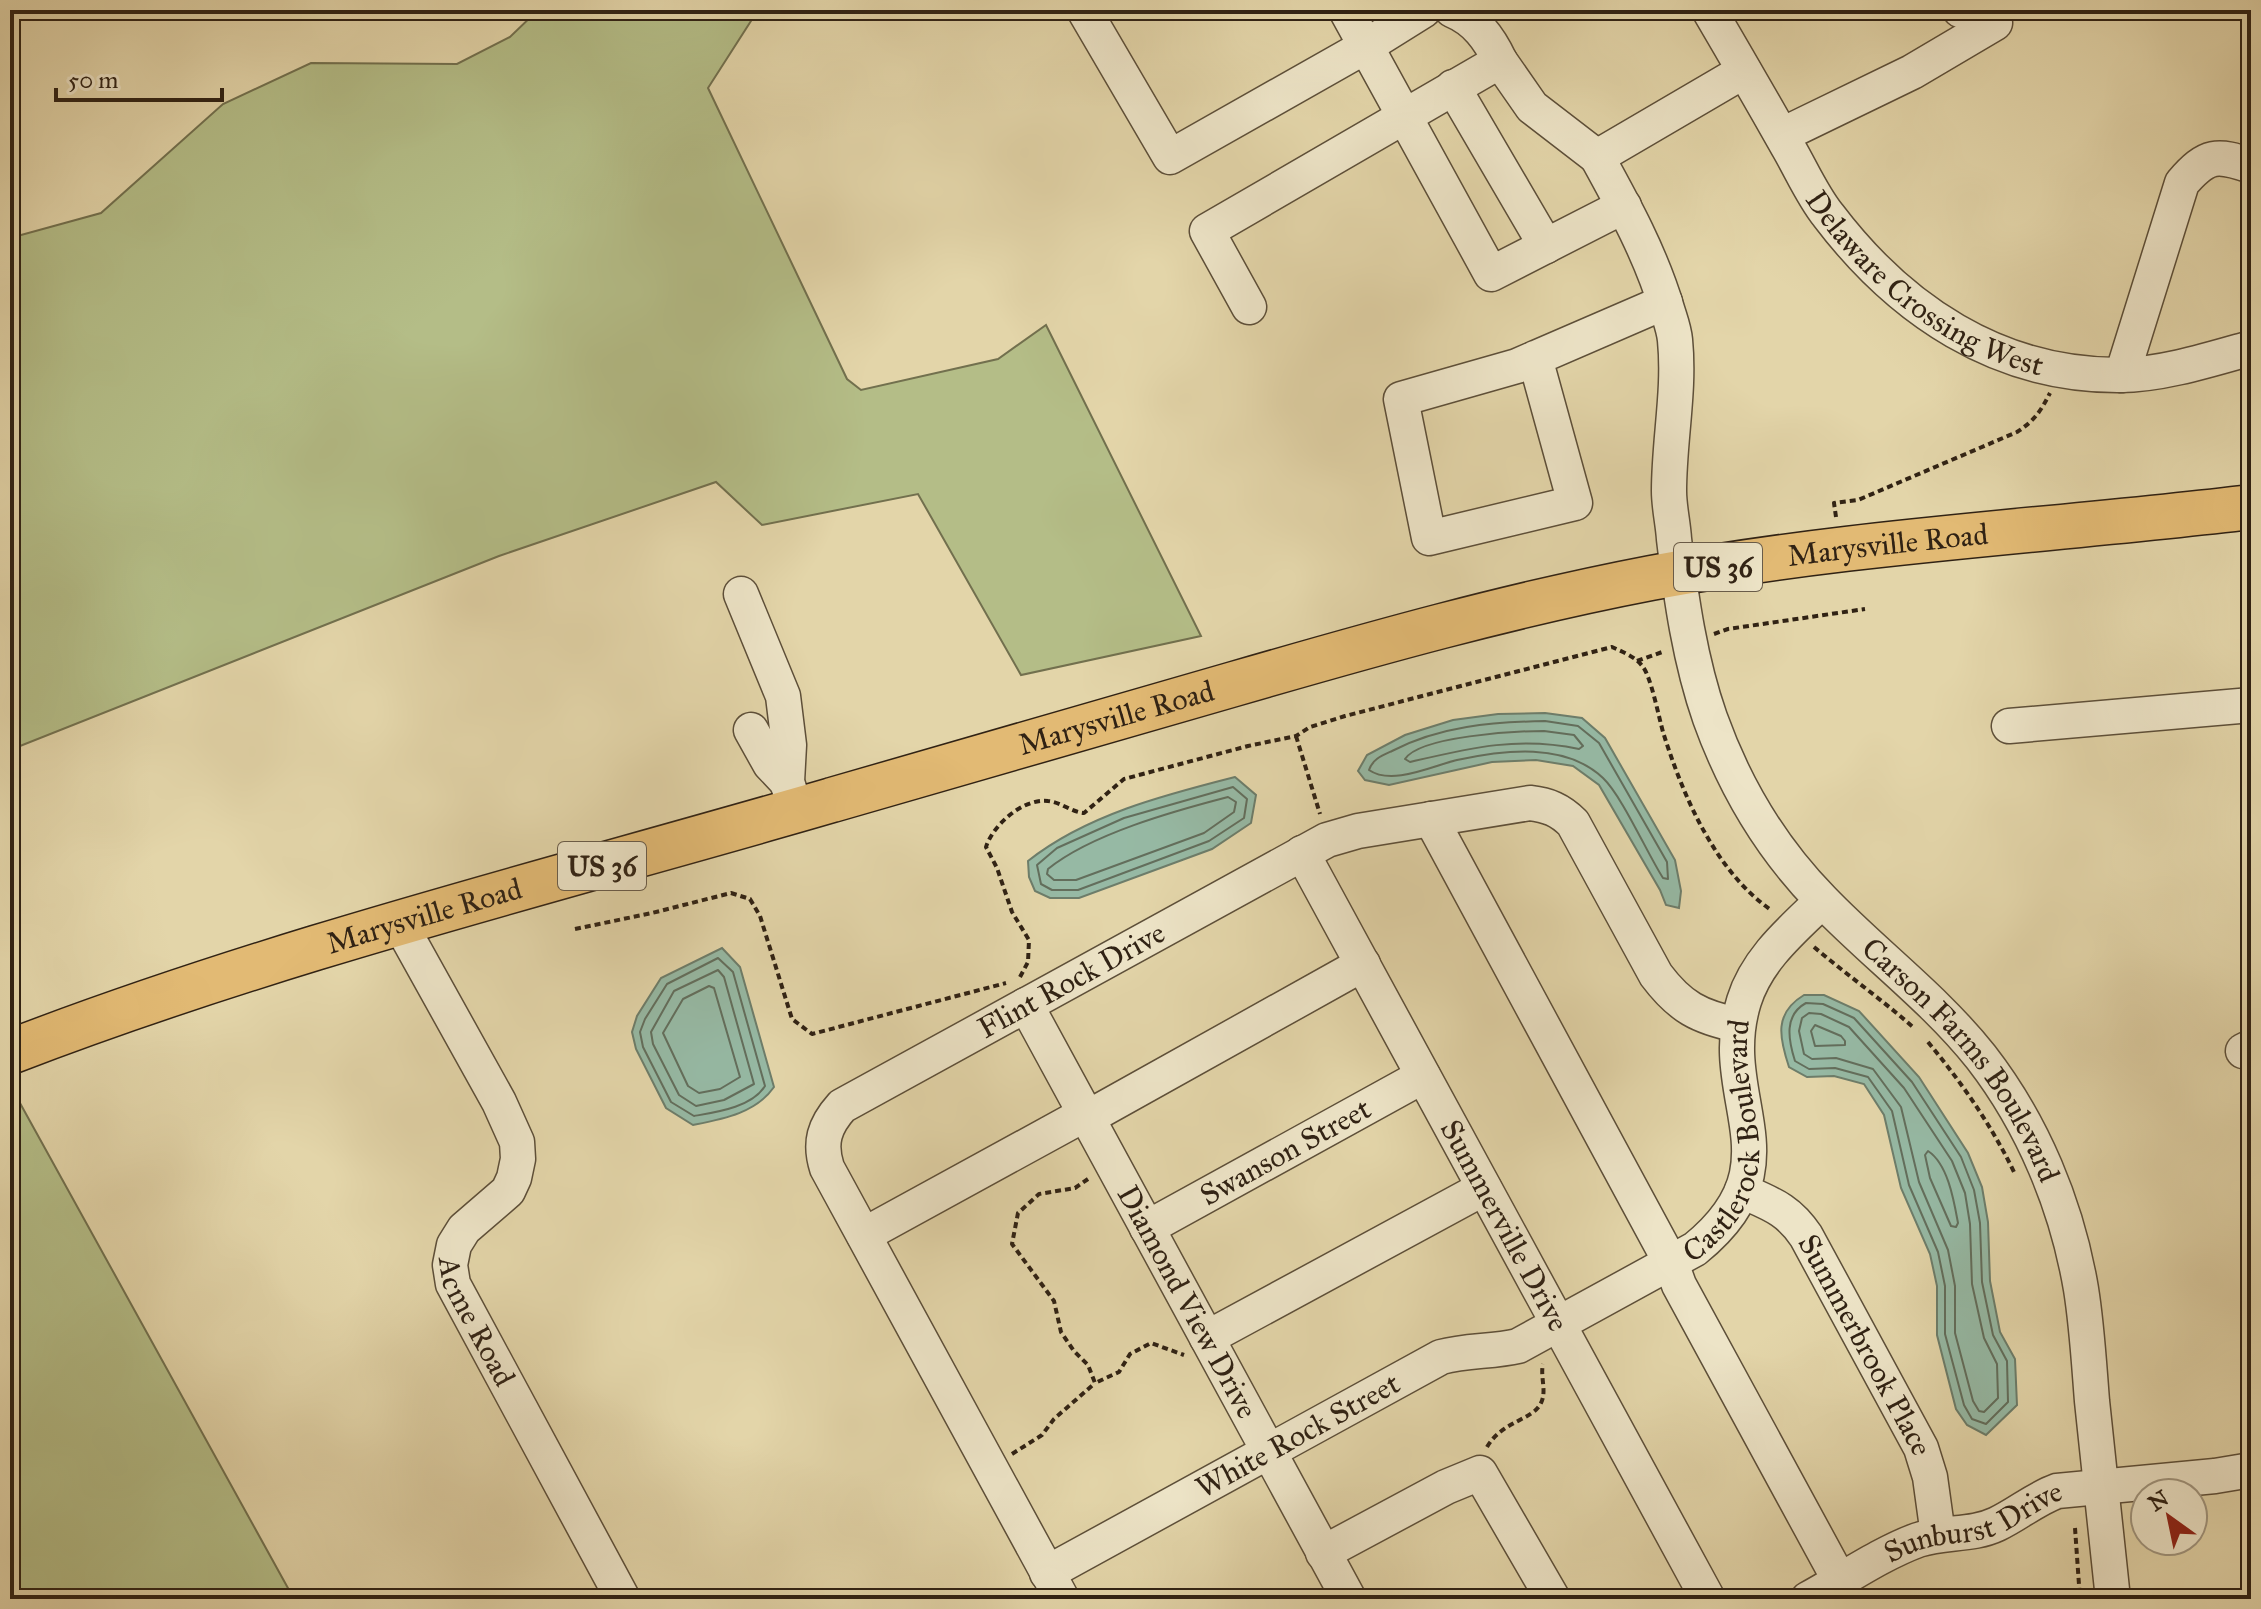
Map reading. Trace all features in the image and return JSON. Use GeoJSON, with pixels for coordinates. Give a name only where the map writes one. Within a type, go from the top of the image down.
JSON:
{"type":"FeatureCollection","features":[{"type":"Feature","properties":{"kind":"highway","name":"Marysville Road"},"geometry":{"type":"LineString","coordinates":[[10,1052],[149,1000],[400,924],[791,796],[1558,596],[1678,574],[1838,551],[2251,507]]}},
{"type":"Feature","properties":{"kind":"street"},"geometry":{"type":"LineString","coordinates":[[1084,10],[1170,157],[1424,10]]}},
{"type":"Feature","properties":{"kind":"street"},"geometry":{"type":"LineString","coordinates":[[1346,10],[1368,45],[1491,274],[1624,206]]}},
{"type":"Feature","properties":{"kind":"street"},"geometry":{"type":"LineString","coordinates":[[1452,10],[1466,16],[1481,29],[1532,107],[1597,157],[1744,71]]}},
{"type":"Feature","properties":{"kind":"street","name":"Delaware Crossing West"},"geometry":{"type":"LineString","coordinates":[[1709,10],[1827,214],[1892,287],[1939,323],[1997,352],[2057,371],[2122,375],[2195,363],[2251,348]]}},
{"type":"Feature","properties":{"kind":"street"},"geometry":{"type":"LineString","coordinates":[[1782,135],[1912,72],[1995,23],[1960,10]]}},
{"type":"Feature","properties":{"kind":"street"},"geometry":{"type":"LineString","coordinates":[[1249,307],[1207,231],[1500,61]]}},
{"type":"Feature","properties":{"kind":"street"},"geometry":{"type":"LineString","coordinates":[[1453,87],[1546,246]]}},
{"type":"Feature","properties":{"kind":"street","name":"Carson Farms Boulevard"},"geometry":{"type":"LineString","coordinates":[[1597,157],[1658,279],[1675,336],[1677,400],[1669,492],[1678,574],[1710,717],[1730,765],[1754,812],[1822,901],[1947,1018],[1982,1059],[2033,1140],[2058,1201],[2081,1290],[2087,1488],[2113,1599]]}},
{"type":"Feature","properties":{"kind":"street"},"geometry":{"type":"LineString","coordinates":[[2122,375],[2182,183],[2195,167],[2210,160],[2225,157],[2251,166]]}},
{"type":"Feature","properties":{"kind":"street"},"geometry":{"type":"LineString","coordinates":[[1526,362],[1575,503],[1429,538],[1401,399],[1526,362],[1665,302]]}},
{"type":"Feature","properties":{"kind":"street"},"geometry":{"type":"LineString","coordinates":[[741,594],[783,696],[791,796]]}},
{"type":"Feature","properties":{"kind":"street"},"geometry":{"type":"LineString","coordinates":[[2009,726],[2251,705]]}},
{"type":"Feature","properties":{"kind":"street"},"geometry":{"type":"LineString","coordinates":[[751,730],[791,796]]}},
{"type":"Feature","properties":{"kind":"street","name":"Flint Rock Drive"},"geometry":{"type":"LineString","coordinates":[[1054,1586],[827,1168],[823,1135],[830,1119],[842,1106],[1315,846],[1358,831],[1530,803],[1546,805],[1562,812],[1573,823],[1656,975],[1671,994],[1688,1008],[1710,1019],[1738,1025]]}},
{"type":"Feature","properties":{"kind":"street"},"geometry":{"type":"LineString","coordinates":[[1431,819],[1840,1581]]}},
{"type":"Feature","properties":{"kind":"street","name":"Summerville Drive"},"geometry":{"type":"LineString","coordinates":[[1315,846],[1363,964],[1708,1599]]}},
{"type":"Feature","properties":{"kind":"street","name":"Castlerock Boulevard"},"geometry":{"type":"LineString","coordinates":[[1559,1325],[1695,1249],[1730,1214],[1742,1191],[1750,1160],[1750,1132],[1736,1054],[1738,1025],[1745,998],[1756,972],[1773,950],[1822,901]]}},
{"type":"Feature","properties":{"kind":"street","name":"Acme Road"},"geometry":{"type":"LineString","coordinates":[[400,924],[499,1102],[517,1142],[518,1159],[508,1191],[464,1229],[454,1245],[450,1265],[453,1284],[623,1599]]}},
{"type":"Feature","properties":{"kind":"street"},"geometry":{"type":"LineString","coordinates":[[864,1235],[1363,964]]}},
{"type":"Feature","properties":{"kind":"street","name":"Diamond View Drive"},"geometry":{"type":"LineString","coordinates":[[1026,1005],[1147,1228],[1196,1347],[1269,1452],[1349,1599]]}},
{"type":"Feature","properties":{"kind":"street","name":"Swanson Street"},"geometry":{"type":"LineString","coordinates":[[1147,1228],[1423,1076]]}},
{"type":"Feature","properties":{"kind":"street"},"geometry":{"type":"LineString","coordinates":[[1196,1347],[1484,1188]]}},
{"type":"Feature","properties":{"kind":"street","name":"Summerbrook Place"},"geometry":{"type":"LineString","coordinates":[[1742,1191],[1780,1207],[1796,1221],[1806,1236],[1921,1448],[1930,1477],[1938,1535]]}},
{"type":"Feature","properties":{"kind":"street","name":"White Rock Street"},"geometry":{"type":"LineString","coordinates":[[1054,1586],[1269,1452],[1441,1357],[1463,1351],[1498,1351],[1518,1346],[1559,1325]]}},
{"type":"Feature","properties":{"kind":"street","name":"Sunburst Drive"},"geometry":{"type":"LineString","coordinates":[[1808,1599],[1917,1540],[1974,1532],[1997,1524],[2038,1498],[2057,1491],[2251,1470]]}},
{"type":"Feature","properties":{"kind":"street"},"geometry":{"type":"LineString","coordinates":[[1323,1553],[1446,1487],[1480,1473],[1553,1599]]}},
{"type":"Feature","properties":{"kind":"path"},"geometry":{"type":"LineString","coordinates":[[1838,551],[1834,503],[1858,500],[2017,432],[2030,424],[2041,411],[2057,371]]}},
{"type":"Feature","properties":{"kind":"path"},"geometry":{"type":"LineString","coordinates":[[1637,661],[1728,629],[1865,609]]}},
{"type":"Feature","properties":{"kind":"path"},"geometry":{"type":"LineString","coordinates":[[575,929],[731,893],[750,899],[760,916],[792,1019],[812,1034],[979,990],[1019,979],[1028,962],[1029,940],[1012,912],[997,868],[986,847],[991,832],[1006,817],[1032,804],[1048,801],[1075,813],[1084,813],[1124,779],[1296,736],[1310,727],[1345,716],[1612,647],[1645,668],[1668,747],[1698,818],[1743,887],[1845,973],[1875,993],[1922,1035],[1954,1074],[1998,1139],[2018,1179]]}},
{"type":"Feature","properties":{"kind":"path"},"geometry":{"type":"LineString","coordinates":[[1296,736],[1315,846]]}},
{"type":"Feature","properties":{"kind":"path"},"geometry":{"type":"LineString","coordinates":[[1089,1179],[1075,1188],[1039,1194],[1018,1213],[1012,1244],[1054,1301],[1061,1332],[1088,1365],[1095,1383]]}},
{"type":"Feature","properties":{"kind":"path"},"geometry":{"type":"LineString","coordinates":[[989,1467],[1042,1435],[1054,1419],[1095,1383],[1119,1372],[1130,1354],[1151,1343],[1196,1347]]}},
{"type":"Feature","properties":{"kind":"path"},"geometry":{"type":"LineString","coordinates":[[1480,1473],[1493,1436],[1536,1410],[1543,1401],[1541,1373],[1544,1361]]}},
{"type":"Feature","properties":{"kind":"path"},"geometry":{"type":"LineString","coordinates":[[2080,1599],[2087,1488]]}},
{"type":"Feature","properties":{"kind":"shaded area"},"geometry":{"type":"Polygon","coordinates":[[[538,10],[758,10],[708,88],[847,379],[861,390],[998,359],[1046,325],[1201,636],[1021,675],[918,494],[762,525],[716,482],[499,556],[10,750],[10,238],[101,213],[223,104],[311,63],[457,64],[510,37],[538,10]]]}},
{"type":"Feature","properties":{"kind":"shaded area"},"geometry":{"type":"Polygon","coordinates":[[[10,1085],[294,1599],[10,1599],[10,1085]]]}},
{"type":"Feature","properties":{"kind":"water"},"geometry":{"type":"Polygon","coordinates":[[[1545,713],[1582,718],[1605,738],[1675,860],[1681,891],[1679,908],[1666,905],[1599,785],[1573,766],[1536,760],[1492,762],[1389,785],[1365,780],[1358,771],[1367,755],[1405,735],[1453,720],[1498,714],[1545,713]]]}},
{"type":"Feature","properties":{"kind":"water"},"geometry":{"type":"Polygon","coordinates":[[[1235,777],[1256,795],[1251,823],[1212,849],[1079,898],[1050,898],[1035,891],[1029,877],[1028,861],[1075,831],[1127,808],[1235,777]]]}},
{"type":"Feature","properties":{"kind":"water"},"geometry":{"type":"Polygon","coordinates":[[[722,948],[740,967],[774,1087],[748,1109],[693,1125],[666,1108],[636,1049],[632,1032],[637,1016],[661,978],[722,948]]]}},
{"type":"Feature","properties":{"kind":"water"},"geometry":{"type":"Polygon","coordinates":[[[1804,995],[1824,995],[1859,1011],[1919,1077],[1968,1153],[1982,1187],[1988,1222],[1990,1281],[2000,1332],[2015,1359],[2017,1405],[1986,1435],[1967,1425],[1956,1409],[1937,1335],[1937,1286],[1930,1254],[1901,1188],[1884,1115],[1864,1084],[1834,1076],[1807,1077],[1789,1067],[1781,1036],[1783,1018],[1794,1002],[1804,995]]]}}]}
